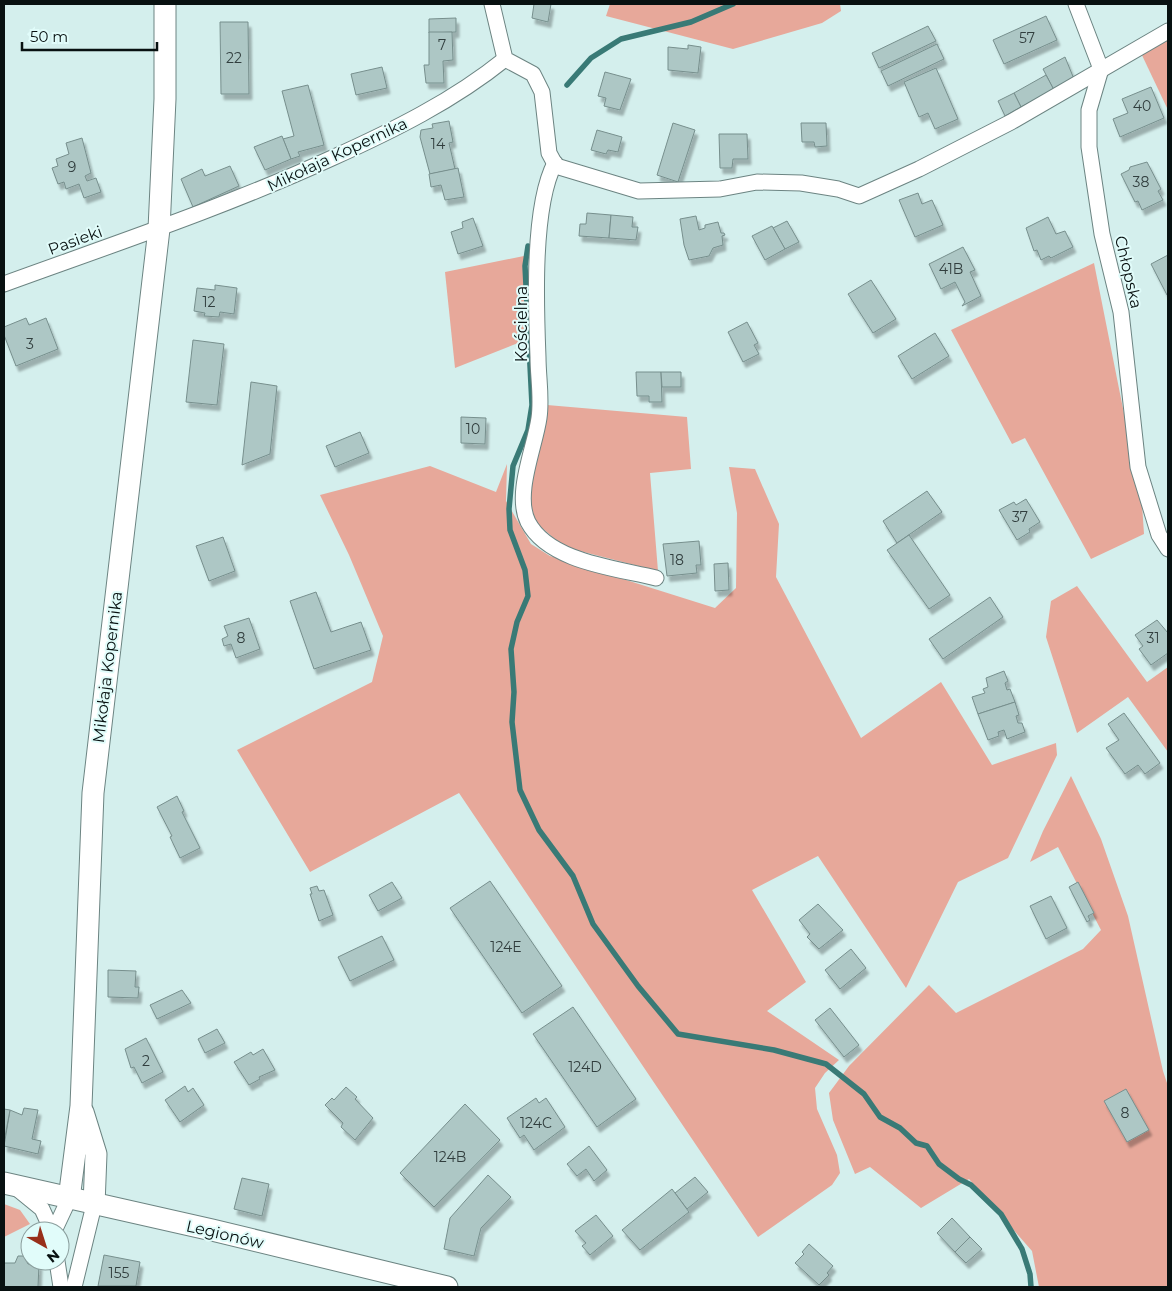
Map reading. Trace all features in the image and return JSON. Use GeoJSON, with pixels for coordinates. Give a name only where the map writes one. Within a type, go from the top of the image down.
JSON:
{"type":"FeatureCollection","features":[{"type":"Feature","properties":{"kind":"street","name":"Mikołaja Kopernika"},"geometry":{"type":"LineString","coordinates":[[69,1200],[81,1106],[92,793],[158,229],[165,99],[165,4]]}},
{"type":"Feature","properties":{"kind":"street"},"geometry":{"type":"LineString","coordinates":[[492,4],[505,59],[534,74],[542,92],[549,153],[556,166],[639,191],[720,189],[757,182],[801,183],[838,189],[859,196],[919,169],[1011,122],[1168,31]]}},
{"type":"Feature","properties":{"kind":"street"},"geometry":{"type":"LineString","coordinates":[[1076,4],[1101,69]]}},
{"type":"Feature","properties":{"kind":"street","name":"Mikołaja Kopernika"},"geometry":{"type":"LineString","coordinates":[[158,229],[276,183],[388,132],[480,80],[505,59]]}},
{"type":"Feature","properties":{"kind":"street","name":"Chłopska"},"geometry":{"type":"LineString","coordinates":[[1101,69],[1089,110],[1089,147],[1102,234],[1121,312],[1138,467],[1158,535],[1168,549]]}},
{"type":"Feature","properties":{"kind":"street","name":"Kościelna"},"geometry":{"type":"LineString","coordinates":[[555,163],[547,177],[541,206],[537,298],[540,417],[526,475],[525,512],[528,522],[544,543],[568,556],[656,578]]}},
{"type":"Feature","properties":{"kind":"street","name":"Pasieki"},"geometry":{"type":"LineString","coordinates":[[4,284],[158,229]]}},
{"type":"Feature","properties":{"kind":"street","name":"Mikołaja Kopernika"},"geometry":{"type":"LineString","coordinates":[[81,1106],[96,1154],[94,1205]]}},
{"type":"Feature","properties":{"kind":"street"},"geometry":{"type":"LineString","coordinates":[[9,1185],[42,1209],[48,1221]]}},
{"type":"Feature","properties":{"kind":"street","name":"Legionów"},"geometry":{"type":"LineString","coordinates":[[9,1185],[69,1200],[212,1230],[446,1287]]}},
{"type":"Feature","properties":{"kind":"street"},"geometry":{"type":"LineString","coordinates":[[58,1221],[69,1200]]}},
{"type":"Feature","properties":{"kind":"street"},"geometry":{"type":"LineString","coordinates":[[74,1287],[94,1205]]}},
{"type":"Feature","properties":{"kind":"street"},"geometry":{"type":"LineString","coordinates":[[59,1271],[61,1287]]}},
{"type":"Feature","properties":{"kind":"shaded area"},"geometry":{"type":"Polygon","coordinates":[[[610,4],[840,4],[841,11],[822,23],[733,49],[606,16],[610,4]]]}},
{"type":"Feature","properties":{"kind":"shaded area"},"geometry":{"type":"Polygon","coordinates":[[[1168,35],[1168,110],[1140,51],[1168,35]]]}},
{"type":"Feature","properties":{"kind":"shaded area"},"geometry":{"type":"Polygon","coordinates":[[[524,256],[528,339],[455,368],[445,272],[524,256]]]}},
{"type":"Feature","properties":{"kind":"shaded area"},"geometry":{"type":"Polygon","coordinates":[[[1094,263],[1142,504],[1144,534],[1091,559],[1025,438],[1012,444],[951,330],[1094,263]]]}},
{"type":"Feature","properties":{"kind":"shaded area"},"geometry":{"type":"Polygon","coordinates":[[[547,405],[687,417],[691,469],[650,473],[658,571],[564,547],[533,520],[528,484],[547,405]]]}},
{"type":"Feature","properties":{"kind":"shaded area"},"geometry":{"type":"Polygon","coordinates":[[[507,464],[506,501],[531,544],[550,556],[715,608],[736,588],[737,513],[729,467],[755,469],[779,524],[776,577],[861,738],[941,682],[992,765],[1056,743],[1057,755],[1008,858],[958,882],[906,988],[818,856],[752,890],[806,982],[767,1011],[839,1060],[825,1073],[815,1088],[817,1109],[837,1155],[840,1173],[832,1185],[758,1237],[459,793],[310,872],[237,750],[372,682],[383,636],[349,555],[320,495],[430,466],[496,492],[507,464]]]}},
{"type":"Feature","properties":{"kind":"shaded area"},"geometry":{"type":"Polygon","coordinates":[[[1077,586],[1147,682],[1168,667],[1168,752],[1128,697],[1077,733],[1046,637],[1051,601],[1077,586]]]}},
{"type":"Feature","properties":{"kind":"shaded area"},"geometry":{"type":"Polygon","coordinates":[[[1071,776],[1101,839],[1128,916],[1168,1086],[1168,1287],[1039,1287],[1032,1251],[969,1179],[921,1208],[870,1167],[855,1174],[833,1120],[829,1093],[849,1066],[929,985],[956,1013],[1083,949],[1101,930],[1058,847],[1030,862],[1043,831],[1071,776]]]}},
{"type":"Feature","properties":{"kind":"shaded area"},"geometry":{"type":"Polygon","coordinates":[[[4,1204],[20,1210],[28,1221],[20,1221],[20,1229],[4,1237],[4,1204]]]}},
{"type":"Feature","properties":{"kind":"building"},"geometry":{"type":"Polygon","coordinates":[[[534,4],[551,4],[548,22],[532,18],[534,4]]]}},
{"type":"Feature","properties":{"kind":"building"},"geometry":{"type":"Polygon","coordinates":[[[1046,16],[1057,40],[1004,64],[993,40],[1046,16]]]}},
{"type":"Feature","properties":{"kind":"building"},"geometry":{"type":"Polygon","coordinates":[[[456,18],[456,32],[429,33],[429,19],[456,18]]]}},
{"type":"Feature","properties":{"kind":"building"},"geometry":{"type":"Polygon","coordinates":[[[220,22],[248,22],[249,94],[221,94],[220,22]]]}},
{"type":"Feature","properties":{"kind":"building"},"geometry":{"type":"Polygon","coordinates":[[[928,26],[936,41],[879,68],[872,53],[928,26]]]}},
{"type":"Feature","properties":{"kind":"building"},"geometry":{"type":"Polygon","coordinates":[[[429,32],[452,32],[453,60],[443,61],[444,83],[426,83],[424,65],[429,65],[429,32]]]}},
{"type":"Feature","properties":{"kind":"building"},"geometry":{"type":"Polygon","coordinates":[[[937,44],[944,59],[888,86],[881,71],[937,44]]]}},
{"type":"Feature","properties":{"kind":"building"},"geometry":{"type":"Polygon","coordinates":[[[688,45],[701,47],[698,73],[668,70],[668,47],[688,49],[688,45]]]}},
{"type":"Feature","properties":{"kind":"building"},"geometry":{"type":"Polygon","coordinates":[[[1065,57],[1074,79],[1054,90],[1043,69],[1065,57]]]}},
{"type":"Feature","properties":{"kind":"building"},"geometry":{"type":"Polygon","coordinates":[[[382,67],[387,88],[356,95],[351,74],[382,67]]]}},
{"type":"Feature","properties":{"kind":"building"},"geometry":{"type":"Polygon","coordinates":[[[936,68],[958,119],[935,129],[928,113],[919,117],[904,82],[936,68]]]}},
{"type":"Feature","properties":{"kind":"building"},"geometry":{"type":"Polygon","coordinates":[[[605,72],[631,79],[620,110],[604,106],[606,98],[598,96],[605,72]]]}},
{"type":"Feature","properties":{"kind":"building"},"geometry":{"type":"Polygon","coordinates":[[[1046,75],[1054,90],[1021,107],[1014,93],[1046,75]]]}},
{"type":"Feature","properties":{"kind":"building"},"geometry":{"type":"Polygon","coordinates":[[[308,85],[324,145],[298,152],[300,156],[291,159],[283,139],[294,136],[282,91],[308,85]]]}},
{"type":"Feature","properties":{"kind":"building"},"geometry":{"type":"Polygon","coordinates":[[[1151,87],[1164,118],[1120,137],[1113,119],[1128,113],[1122,99],[1151,87]]]}},
{"type":"Feature","properties":{"kind":"building"},"geometry":{"type":"Polygon","coordinates":[[[1014,93],[1021,107],[1005,116],[998,101],[1014,93]]]}},
{"type":"Feature","properties":{"kind":"building"},"geometry":{"type":"Polygon","coordinates":[[[449,121],[453,142],[449,143],[455,169],[430,174],[420,137],[421,130],[433,128],[432,124],[449,121]]]}},
{"type":"Feature","properties":{"kind":"building"},"geometry":{"type":"Polygon","coordinates":[[[673,123],[695,130],[678,182],[657,175],[673,123]]]}},
{"type":"Feature","properties":{"kind":"building"},"geometry":{"type":"Polygon","coordinates":[[[801,123],[826,123],[827,146],[815,147],[814,142],[802,142],[801,123]]]}},
{"type":"Feature","properties":{"kind":"building"},"geometry":{"type":"Polygon","coordinates":[[[597,130],[622,137],[618,152],[608,150],[606,154],[591,150],[597,130]]]}},
{"type":"Feature","properties":{"kind":"building"},"geometry":{"type":"Polygon","coordinates":[[[719,134],[747,134],[748,159],[733,159],[732,168],[720,168],[719,134]]]}},
{"type":"Feature","properties":{"kind":"building"},"geometry":{"type":"Polygon","coordinates":[[[282,136],[291,159],[265,170],[254,147],[282,136]]]}},
{"type":"Feature","properties":{"kind":"building"},"geometry":{"type":"Polygon","coordinates":[[[82,138],[91,173],[85,176],[87,181],[96,178],[101,192],[84,198],[79,184],[66,189],[64,182],[58,184],[52,168],[58,166],[56,159],[69,154],[66,143],[82,138]]]}},
{"type":"Feature","properties":{"kind":"building"},"geometry":{"type":"Polygon","coordinates":[[[1147,162],[1161,189],[1158,191],[1163,200],[1142,210],[1138,201],[1135,202],[1121,174],[1129,170],[1130,167],[1147,162]]]}},
{"type":"Feature","properties":{"kind":"building"},"geometry":{"type":"Polygon","coordinates":[[[230,166],[239,186],[193,207],[181,179],[202,169],[205,176],[230,166]]]}},
{"type":"Feature","properties":{"kind":"building"},"geometry":{"type":"Polygon","coordinates":[[[458,168],[464,197],[445,200],[441,185],[431,187],[429,174],[458,168]]]}},
{"type":"Feature","properties":{"kind":"building"},"geometry":{"type":"Polygon","coordinates":[[[918,193],[922,204],[932,200],[943,225],[915,237],[899,200],[918,193]]]}},
{"type":"Feature","properties":{"kind":"building"},"geometry":{"type":"Polygon","coordinates":[[[587,213],[611,215],[609,238],[579,236],[580,224],[586,224],[587,213]]]}},
{"type":"Feature","properties":{"kind":"building"},"geometry":{"type":"Polygon","coordinates":[[[611,215],[633,217],[632,227],[638,227],[636,240],[609,238],[611,215]]]}},
{"type":"Feature","properties":{"kind":"building"},"geometry":{"type":"Polygon","coordinates":[[[696,216],[699,230],[705,228],[705,225],[718,222],[721,233],[725,235],[722,236],[723,245],[713,248],[709,256],[689,260],[684,245],[680,219],[696,216]]]}},
{"type":"Feature","properties":{"kind":"building"},"geometry":{"type":"Polygon","coordinates":[[[1048,217],[1056,234],[1065,231],[1073,247],[1051,258],[1049,256],[1041,260],[1037,250],[1034,251],[1026,228],[1048,217]]]}},
{"type":"Feature","properties":{"kind":"building"},"geometry":{"type":"Polygon","coordinates":[[[473,218],[483,246],[458,254],[451,232],[463,228],[462,222],[473,218]]]}},
{"type":"Feature","properties":{"kind":"building"},"geometry":{"type":"Polygon","coordinates":[[[787,221],[799,242],[785,249],[773,228],[787,221]]]}},
{"type":"Feature","properties":{"kind":"building"},"geometry":{"type":"Polygon","coordinates":[[[772,226],[785,249],[765,260],[752,236],[772,226]]]}},
{"type":"Feature","properties":{"kind":"building"},"geometry":{"type":"Polygon","coordinates":[[[963,247],[975,270],[970,272],[981,296],[962,306],[965,302],[955,282],[941,289],[929,264],[963,247]]]}},
{"type":"Feature","properties":{"kind":"building"},"geometry":{"type":"Polygon","coordinates":[[[1168,255],[1168,294],[1167,295],[1151,264],[1168,255]]]}},
{"type":"Feature","properties":{"kind":"building"},"geometry":{"type":"Polygon","coordinates":[[[871,280],[896,319],[873,333],[848,294],[871,280]]]}},
{"type":"Feature","properties":{"kind":"building"},"geometry":{"type":"Polygon","coordinates":[[[215,285],[237,288],[234,314],[220,312],[219,317],[204,316],[205,313],[194,311],[197,288],[215,290],[215,285]]]}},
{"type":"Feature","properties":{"kind":"building"},"geometry":{"type":"Polygon","coordinates":[[[26,318],[29,325],[46,318],[58,349],[16,366],[4,335],[4,327],[26,318]]]}},
{"type":"Feature","properties":{"kind":"building"},"geometry":{"type":"Polygon","coordinates":[[[747,322],[758,343],[754,345],[759,354],[743,362],[728,332],[747,322]]]}},
{"type":"Feature","properties":{"kind":"building"},"geometry":{"type":"Polygon","coordinates":[[[935,333],[949,356],[912,379],[898,356],[935,333]]]}},
{"type":"Feature","properties":{"kind":"building"},"geometry":{"type":"Polygon","coordinates":[[[193,340],[224,344],[217,405],[186,402],[193,340]]]}},
{"type":"Feature","properties":{"kind":"building"},"geometry":{"type":"Polygon","coordinates":[[[636,372],[661,372],[662,402],[649,402],[649,396],[637,396],[636,372]]]}},
{"type":"Feature","properties":{"kind":"building"},"geometry":{"type":"Polygon","coordinates":[[[661,372],[681,372],[681,387],[662,387],[661,372]]]}},
{"type":"Feature","properties":{"kind":"building"},"geometry":{"type":"Polygon","coordinates":[[[251,382],[277,386],[270,454],[242,465],[251,382]]]}},
{"type":"Feature","properties":{"kind":"building"},"geometry":{"type":"Polygon","coordinates":[[[461,417],[486,418],[485,444],[461,443],[461,417]]]}},
{"type":"Feature","properties":{"kind":"building"},"geometry":{"type":"Polygon","coordinates":[[[360,432],[369,453],[335,467],[326,446],[360,432]]]}},
{"type":"Feature","properties":{"kind":"building"},"geometry":{"type":"Polygon","coordinates":[[[927,491],[942,512],[897,543],[883,521],[927,491]]]}},
{"type":"Feature","properties":{"kind":"building"},"geometry":{"type":"Polygon","coordinates":[[[1026,499],[1040,522],[1029,529],[1030,532],[1017,540],[999,510],[1014,502],[1016,505],[1026,499]]]}},
{"type":"Feature","properties":{"kind":"building"},"geometry":{"type":"Polygon","coordinates":[[[909,535],[950,595],[929,609],[887,550],[909,535]]]}},
{"type":"Feature","properties":{"kind":"building"},"geometry":{"type":"Polygon","coordinates":[[[223,537],[235,571],[209,581],[196,546],[223,537]]]}},
{"type":"Feature","properties":{"kind":"building"},"geometry":{"type":"Polygon","coordinates":[[[699,541],[701,565],[696,565],[697,573],[667,576],[663,544],[699,541]]]}},
{"type":"Feature","properties":{"kind":"building"},"geometry":{"type":"Polygon","coordinates":[[[728,563],[729,590],[715,591],[714,564],[728,563]]]}},
{"type":"Feature","properties":{"kind":"building"},"geometry":{"type":"Polygon","coordinates":[[[316,592],[331,632],[361,622],[371,650],[314,669],[290,601],[316,592]]]}},
{"type":"Feature","properties":{"kind":"building"},"geometry":{"type":"Polygon","coordinates":[[[990,597],[1003,617],[943,659],[929,639],[990,597]]]}},
{"type":"Feature","properties":{"kind":"building"},"geometry":{"type":"Polygon","coordinates":[[[249,618],[260,649],[236,658],[231,644],[224,646],[222,639],[228,636],[224,626],[249,618]]]}},
{"type":"Feature","properties":{"kind":"building"},"geometry":{"type":"Polygon","coordinates":[[[1157,620],[1168,633],[1168,653],[1151,665],[1139,649],[1143,646],[1135,635],[1157,620]]]}},
{"type":"Feature","properties":{"kind":"building"},"geometry":{"type":"Polygon","coordinates":[[[1004,671],[1008,681],[1005,683],[1007,690],[1010,689],[1015,702],[978,714],[972,697],[985,693],[983,689],[988,687],[986,678],[1004,671]]]}},
{"type":"Feature","properties":{"kind":"building"},"geometry":{"type":"Polygon","coordinates":[[[1015,702],[1019,715],[1016,716],[1018,723],[1022,723],[1025,732],[1007,739],[1004,730],[998,732],[999,736],[988,740],[978,714],[1015,702]]]}},
{"type":"Feature","properties":{"kind":"building"},"geometry":{"type":"Polygon","coordinates":[[[1124,713],[1160,763],[1145,774],[1138,765],[1125,774],[1106,748],[1119,740],[1108,724],[1124,713]]]}},
{"type":"Feature","properties":{"kind":"building"},"geometry":{"type":"Polygon","coordinates":[[[177,796],[184,811],[182,812],[200,848],[180,858],[170,837],[172,836],[157,807],[177,796]]]}},
{"type":"Feature","properties":{"kind":"building"},"geometry":{"type":"Polygon","coordinates":[[[490,881],[562,986],[522,1013],[450,908],[490,881]]]}},
{"type":"Feature","properties":{"kind":"building"},"geometry":{"type":"Polygon","coordinates":[[[392,882],[402,898],[378,911],[369,895],[392,882]]]}},
{"type":"Feature","properties":{"kind":"building"},"geometry":{"type":"Polygon","coordinates":[[[1078,882],[1094,913],[1088,916],[1090,920],[1087,922],[1069,887],[1078,882]]]}},
{"type":"Feature","properties":{"kind":"building"},"geometry":{"type":"Polygon","coordinates":[[[317,886],[319,891],[324,890],[333,915],[319,921],[310,894],[312,894],[310,888],[317,886]]]}},
{"type":"Feature","properties":{"kind":"building"},"geometry":{"type":"Polygon","coordinates":[[[1051,896],[1067,928],[1046,939],[1030,906],[1051,896]]]}},
{"type":"Feature","properties":{"kind":"building"},"geometry":{"type":"Polygon","coordinates":[[[818,904],[843,930],[819,949],[807,937],[810,934],[799,920],[818,904]]]}},
{"type":"Feature","properties":{"kind":"building"},"geometry":{"type":"Polygon","coordinates":[[[382,936],[394,960],[350,981],[338,957],[382,936]]]}},
{"type":"Feature","properties":{"kind":"building"},"geometry":{"type":"Polygon","coordinates":[[[851,949],[866,968],[840,989],[825,970],[851,949]]]}},
{"type":"Feature","properties":{"kind":"building"},"geometry":{"type":"Polygon","coordinates":[[[108,970],[136,971],[135,987],[139,987],[138,998],[108,997],[108,970]]]}},
{"type":"Feature","properties":{"kind":"building"},"geometry":{"type":"Polygon","coordinates":[[[182,990],[191,1003],[157,1019],[150,1005],[182,990]]]}},
{"type":"Feature","properties":{"kind":"building"},"geometry":{"type":"Polygon","coordinates":[[[573,1007],[636,1099],[597,1127],[533,1034],[573,1007]]]}},
{"type":"Feature","properties":{"kind":"building"},"geometry":{"type":"Polygon","coordinates":[[[830,1008],[859,1045],[844,1057],[815,1020],[830,1008]]]}},
{"type":"Feature","properties":{"kind":"building"},"geometry":{"type":"Polygon","coordinates":[[[217,1029],[225,1043],[205,1053],[198,1039],[217,1029]]]}},
{"type":"Feature","properties":{"kind":"building"},"geometry":{"type":"Polygon","coordinates":[[[146,1038],[163,1072],[142,1083],[134,1067],[131,1068],[125,1049],[146,1038]]]}},
{"type":"Feature","properties":{"kind":"building"},"geometry":{"type":"Polygon","coordinates":[[[263,1049],[275,1070],[259,1077],[260,1079],[249,1085],[234,1062],[251,1052],[253,1055],[263,1049]]]}},
{"type":"Feature","properties":{"kind":"building"},"geometry":{"type":"Polygon","coordinates":[[[185,1086],[188,1092],[193,1088],[204,1105],[180,1122],[165,1100],[185,1086]]]}},
{"type":"Feature","properties":{"kind":"building"},"geometry":{"type":"Polygon","coordinates":[[[346,1087],[357,1097],[355,1099],[373,1118],[355,1140],[341,1127],[343,1123],[325,1105],[332,1098],[334,1100],[346,1087]]]}},
{"type":"Feature","properties":{"kind":"building"},"geometry":{"type":"Polygon","coordinates":[[[1126,1089],[1149,1130],[1127,1142],[1104,1101],[1126,1089]]]}},
{"type":"Feature","properties":{"kind":"building"},"geometry":{"type":"Polygon","coordinates":[[[536,1098],[539,1103],[546,1098],[565,1127],[534,1150],[524,1135],[520,1138],[507,1118],[536,1098]]]}},
{"type":"Feature","properties":{"kind":"building"},"geometry":{"type":"Polygon","coordinates":[[[465,1104],[500,1140],[434,1207],[400,1173],[465,1104]]]}},
{"type":"Feature","properties":{"kind":"building"},"geometry":{"type":"Polygon","coordinates":[[[24,1108],[38,1110],[32,1139],[41,1141],[38,1154],[4,1146],[10,1110],[22,1115],[24,1108]]]}},
{"type":"Feature","properties":{"kind":"building"},"geometry":{"type":"Polygon","coordinates":[[[4,1109],[10,1110],[4,1142],[4,1109]]]}},
{"type":"Feature","properties":{"kind":"building"},"geometry":{"type":"Polygon","coordinates":[[[589,1146],[607,1170],[594,1181],[586,1169],[577,1176],[567,1164],[589,1146]]]}},
{"type":"Feature","properties":{"kind":"building"},"geometry":{"type":"Polygon","coordinates":[[[488,1175],[511,1197],[481,1228],[474,1256],[444,1249],[450,1218],[488,1175]]]}},
{"type":"Feature","properties":{"kind":"building"},"geometry":{"type":"Polygon","coordinates":[[[695,1177],[708,1192],[687,1209],[675,1193],[695,1177]]]}},
{"type":"Feature","properties":{"kind":"building"},"geometry":{"type":"Polygon","coordinates":[[[242,1178],[269,1184],[262,1216],[234,1209],[242,1178]]]}},
{"type":"Feature","properties":{"kind":"building"},"geometry":{"type":"Polygon","coordinates":[[[672,1189],[689,1212],[640,1250],[622,1230],[672,1189]]]}},
{"type":"Feature","properties":{"kind":"building"},"geometry":{"type":"Polygon","coordinates":[[[596,1215],[613,1236],[590,1255],[582,1246],[586,1243],[575,1231],[596,1215]]]}},
{"type":"Feature","properties":{"kind":"building"},"geometry":{"type":"Polygon","coordinates":[[[952,1218],[970,1237],[955,1252],[937,1233],[952,1218]]]}},
{"type":"Feature","properties":{"kind":"building"},"geometry":{"type":"Polygon","coordinates":[[[970,1237],[982,1249],[966,1263],[955,1252],[970,1237]]]}},
{"type":"Feature","properties":{"kind":"building"},"geometry":{"type":"Polygon","coordinates":[[[809,1244],[833,1266],[827,1273],[829,1275],[819,1285],[795,1263],[804,1254],[802,1252],[809,1244]]]}},
{"type":"Feature","properties":{"kind":"building"},"geometry":{"type":"Polygon","coordinates":[[[104,1255],[140,1262],[136,1286],[98,1286],[104,1255]]]}},
{"type":"Feature","properties":{"kind":"building"},"geometry":{"type":"Polygon","coordinates":[[[18,1256],[20,1256],[20,1271],[39,1271],[38,1287],[4,1287],[4,1263],[15,1263],[18,1256]]]}},
{"type":"Feature","properties":{"kind":"waterway"},"geometry":{"type":"LineString","coordinates":[[567,85],[591,58],[621,39],[691,22],[733,4]]}},
{"type":"Feature","properties":{"kind":"waterway"},"geometry":{"type":"LineString","coordinates":[[528,246],[525,266],[532,405],[528,430],[513,466],[509,509],[510,530],[525,570],[528,596],[517,622],[511,649],[514,692],[512,722],[520,790],[539,830],[573,876],[593,924],[638,986],[678,1034],[774,1050],[826,1064],[864,1094],[880,1117],[900,1128],[916,1143],[927,1146],[939,1164],[959,1179],[971,1185],[1001,1214],[1022,1249],[1030,1274],[1031,1287]]}}]}
